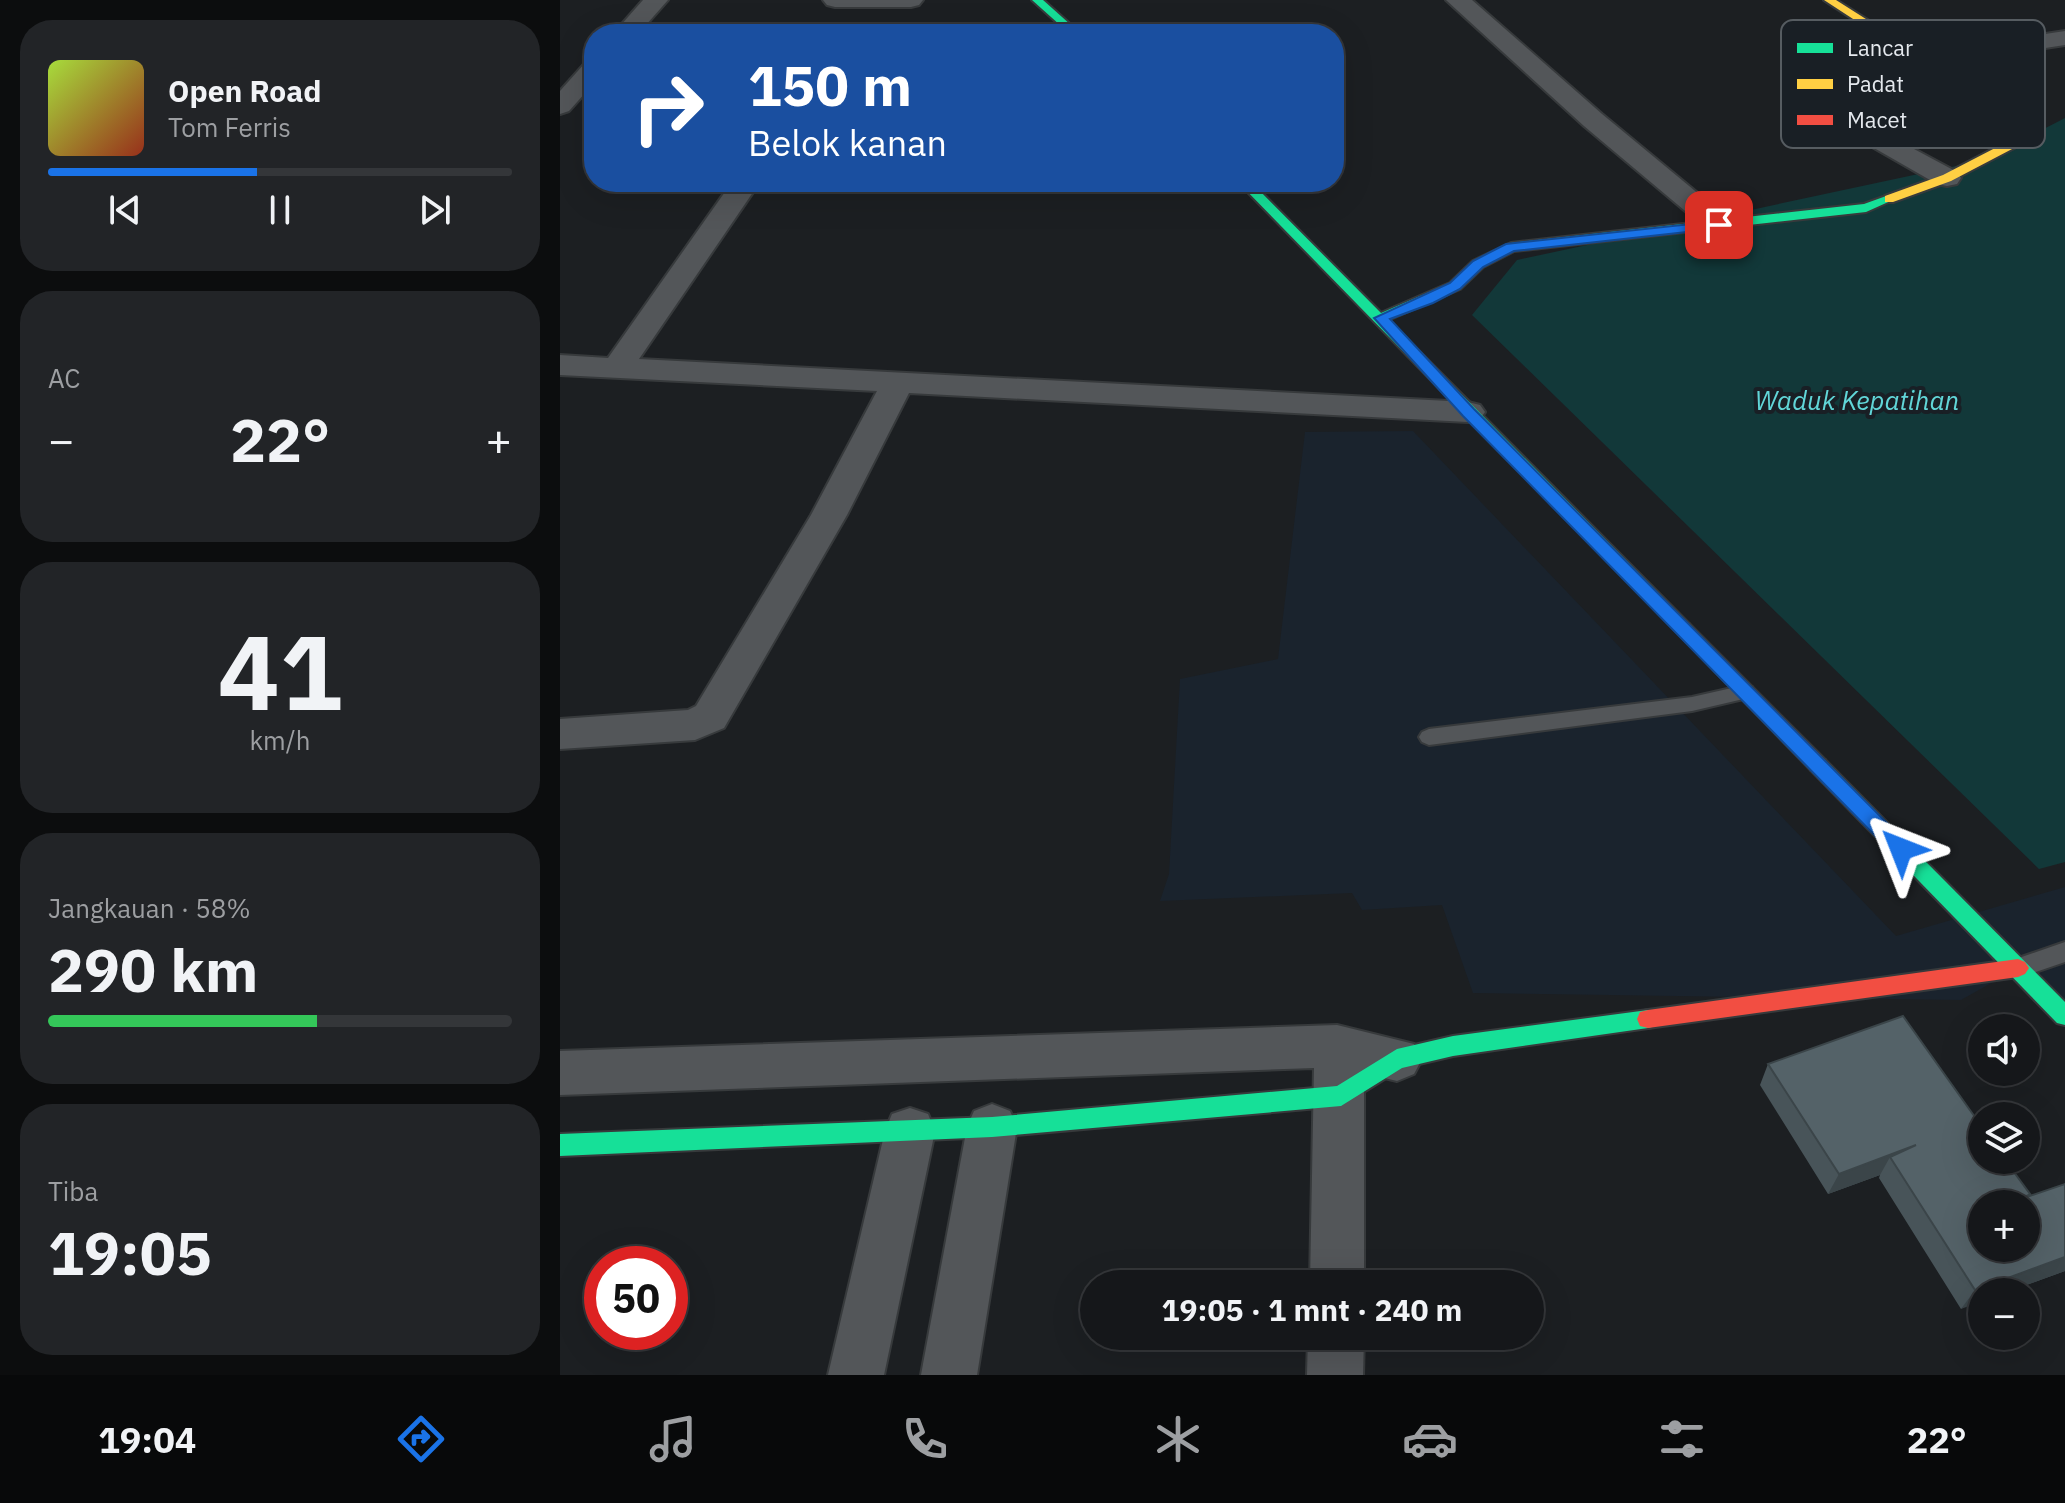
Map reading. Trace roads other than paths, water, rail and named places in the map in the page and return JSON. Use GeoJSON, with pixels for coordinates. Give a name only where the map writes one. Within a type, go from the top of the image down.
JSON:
{"type":"FeatureCollection","features":[{"type":"Feature","properties":{"kind":"street"},"geometry":{"type":"LineString","coordinates":[[634,24],[656,0]]}},
{"type":"Feature","properties":{"kind":"street"},"geometry":{"type":"LineString","coordinates":[[835,0],[911,0]]}},
{"type":"Feature","properties":{"kind":"street"},"geometry":{"type":"LineString","coordinates":[[1037,0],[1065,24]]}},
{"type":"Feature","properties":{"kind":"street"},"geometry":{"type":"LineString","coordinates":[[1458,0],[1593,120],[1719,225]]}},
{"type":"Feature","properties":{"kind":"street"},"geometry":{"type":"LineString","coordinates":[[1829,0],[1859,20]]}},
{"type":"Feature","properties":{"kind":"street"},"geometry":{"type":"LineString","coordinates":[[857,23],[872,2]]}},
{"type":"Feature","properties":{"kind":"street"},"geometry":{"type":"LineString","coordinates":[[2045,41],[2065,38]]}},
{"type":"Feature","properties":{"kind":"street"},"geometry":{"type":"LineString","coordinates":[[560,106],[584,79]]}},
{"type":"Feature","properties":{"kind":"street"},"geometry":{"type":"LineString","coordinates":[[1894,148],[1947,178]]}},
{"type":"Feature","properties":{"kind":"street"},"geometry":{"type":"LineString","coordinates":[[1381,318],[1455,286],[1478,264],[1511,247],[1866,208],[1947,178],[2009,148]]}},
{"type":"Feature","properties":{"kind":"street"},"geometry":{"type":"LineString","coordinates":[[616,369],[739,192]]}},
{"type":"Feature","properties":{"kind":"street"},"geometry":{"type":"LineString","coordinates":[[1254,192],[2065,1016]]}},
{"type":"Feature","properties":{"kind":"street"},"geometry":{"type":"LineString","coordinates":[[560,365],[1468,412]]}},
{"type":"Feature","properties":{"kind":"street"},"geometry":{"type":"LineString","coordinates":[[560,734],[695,725],[710,717],[829,515],[897,384]]}},
{"type":"Feature","properties":{"kind":"street"},"geometry":{"type":"LineString","coordinates":[[560,1145],[992,1127],[1341,1096],[1397,1059],[1453,1046],[2018,968]]}},
{"type":"Feature","properties":{"kind":"street"},"geometry":{"type":"LineString","coordinates":[[565,1084],[1337,1046],[1397,1059]]}},
{"type":"Feature","properties":{"kind":"street"},"geometry":{"type":"LineString","coordinates":[[1337,1046],[1341,1096],[1337,1270]]}},
{"type":"Feature","properties":{"kind":"street"},"geometry":{"type":"LineString","coordinates":[[949,1375],[992,1127]]}},
{"type":"Feature","properties":{"kind":"street"},"geometry":{"type":"LineString","coordinates":[[856,1375],[910,1131]]}},
{"type":"Feature","properties":{"kind":"street"},"geometry":{"type":"LineString","coordinates":[[1335,1375],[1336,1350]]}},
{"type":"Feature","properties":{"kind":"lane"},"geometry":{"type":"LineString","coordinates":[[1429,737],[1692,704],[1745,692]]}},
{"type":"Feature","properties":{"kind":"lane"},"geometry":{"type":"LineString","coordinates":[[2018,968],[2065,952]]}},
{"type":"Feature","properties":{"kind":"water","name":"Waduk Kepatihan"},"geometry":{"type":"Polygon","coordinates":[[[2065,118],[2065,862],[2039,869],[1472,315],[1517,260],[1984,160],[2007,148],[2045,148],[2045,128],[2065,118]]]}}]}
